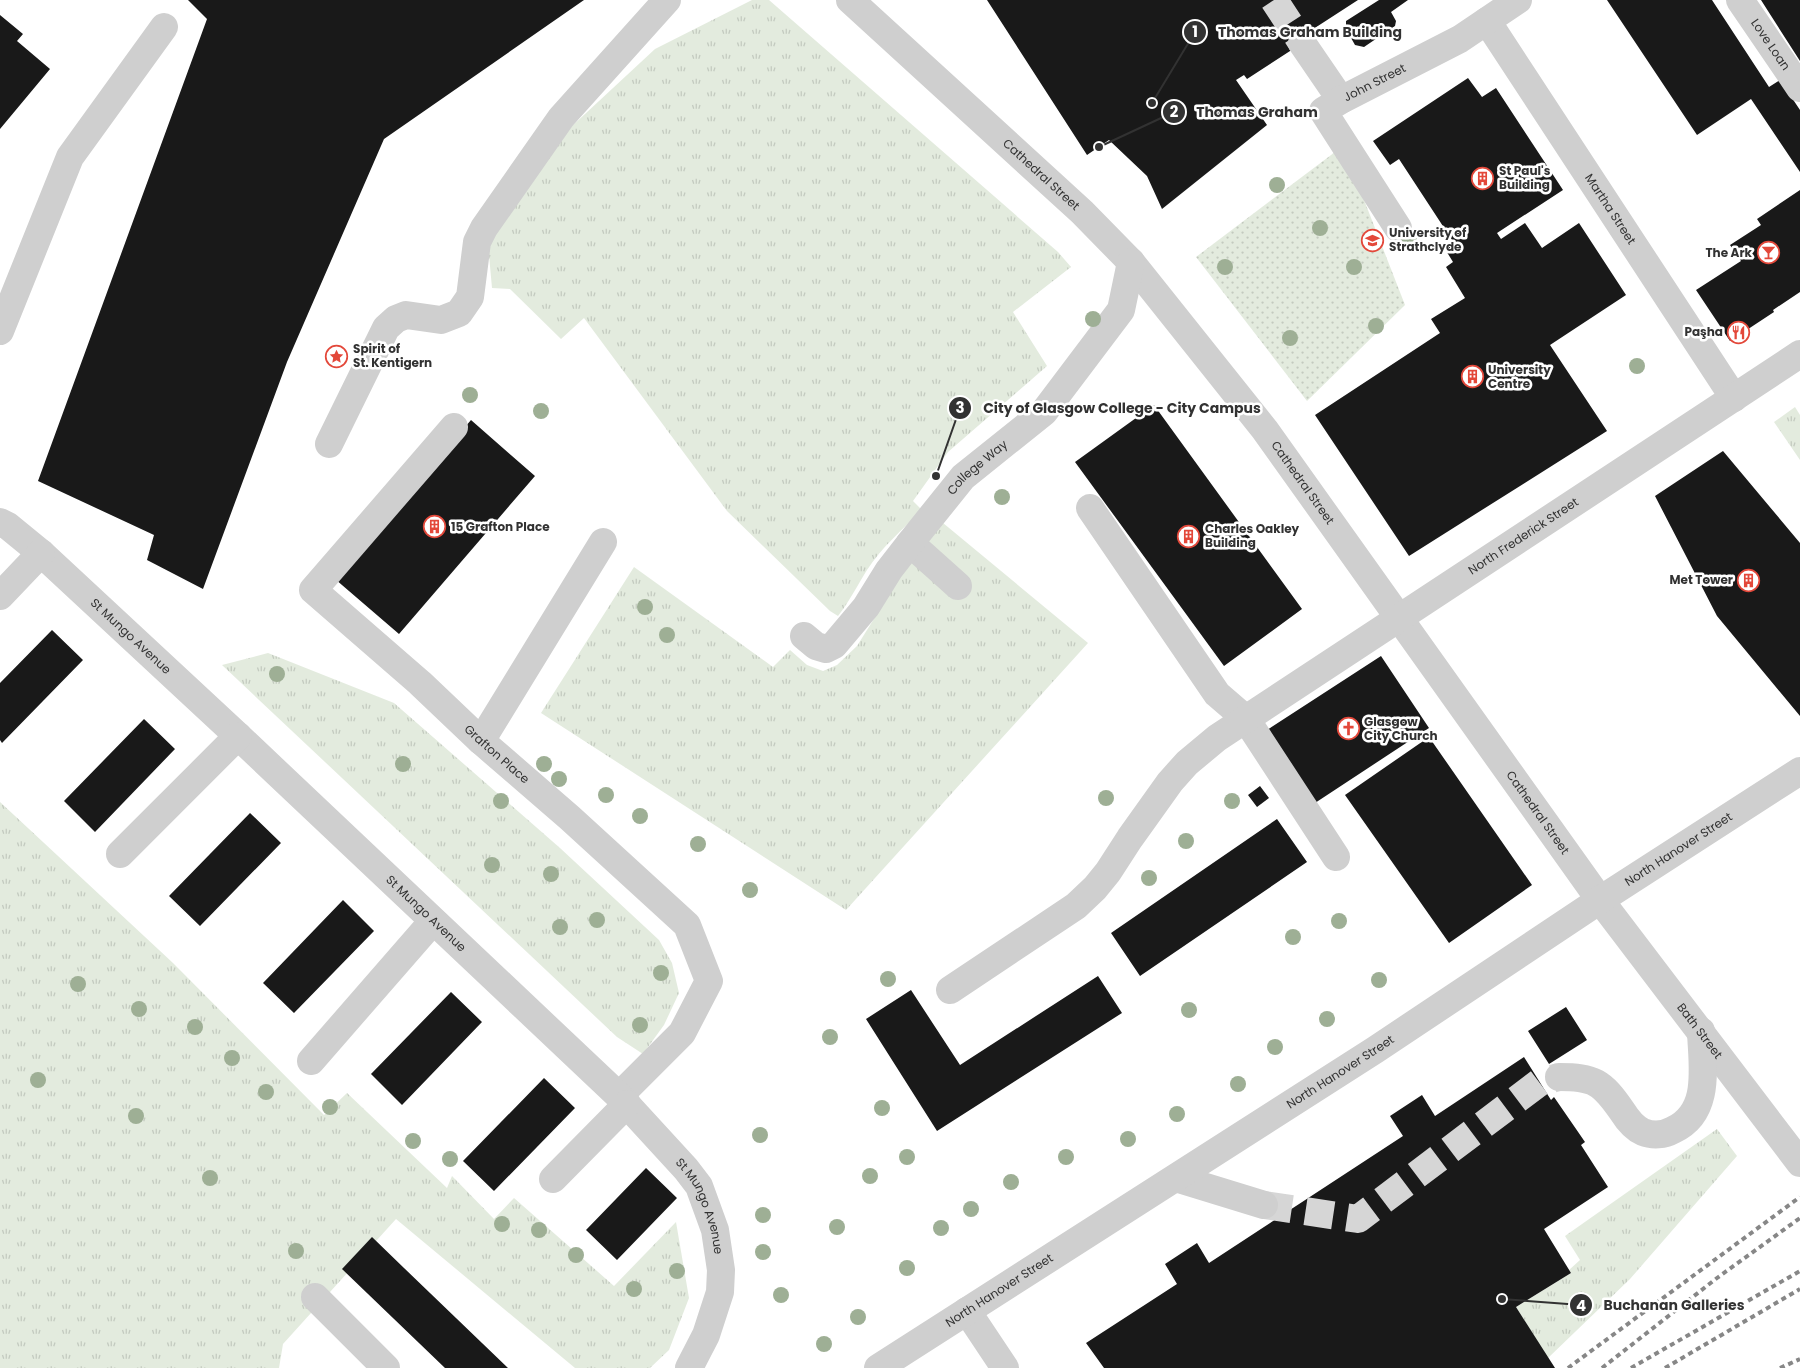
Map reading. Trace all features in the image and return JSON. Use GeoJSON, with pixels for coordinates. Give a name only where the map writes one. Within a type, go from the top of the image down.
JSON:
{"type":"FeatureCollection","features":[{"type":"Feature","properties":{"kind":"street"},"geometry":{"type":"LineString","coordinates":[[328,444],[386,328],[396,319],[406,316],[441,320],[459,313],[470,297],[477,242],[489,221],[561,118],[666,0]]}},
{"type":"Feature","properties":{"kind":"street","name":"Cathedral Street"},"geometry":{"type":"LineString","coordinates":[[850,0],[1082,212],[1131,262],[1265,430],[1600,900]]}},
{"type":"Feature","properties":{"kind":"street","name":"John Street"},"geometry":{"type":"LineString","coordinates":[[1398,228],[1323,112],[1341,100],[1460,39],[1518,0]]}},
{"type":"Feature","properties":{"kind":"street","name":"Love Loan"},"geometry":{"type":"LineString","coordinates":[[1740,0],[1800,88]]}},
{"type":"Feature","properties":{"kind":"street","name":"Martha Street"},"geometry":{"type":"LineString","coordinates":[[1487,20],[1734,398]]}},
{"type":"Feature","properties":{"kind":"street"},"geometry":{"type":"LineString","coordinates":[[0,331],[70,157],[164,27]]}},
{"type":"Feature","properties":{"kind":"street"},"geometry":{"type":"LineString","coordinates":[[1302,43],[1341,100]]}},
{"type":"Feature","properties":{"kind":"street","name":"College Way"},"geometry":{"type":"LineString","coordinates":[[804,636],[816,646],[826,649],[834,645],[866,607],[889,570],[964,477],[1044,412],[1121,310],[1131,262]]}},
{"type":"Feature","properties":{"kind":"street","name":"North Frederick Street"},"geometry":{"type":"LineString","coordinates":[[950,990],[1076,906],[1108,872],[1157,800],[1187,763],[1217,738],[1800,354]]}},
{"type":"Feature","properties":{"kind":"street","name":"Grafton Place"},"geometry":{"type":"LineString","coordinates":[[454,427],[313,590],[420,683],[481,741],[570,818],[687,925],[709,981],[682,1033],[553,1179]]}},
{"type":"Feature","properties":{"kind":"street"},"geometry":{"type":"LineString","coordinates":[[1090,508],[1216,694],[1246,719],[1336,857]]}},
{"type":"Feature","properties":{"kind":"street","name":"St Mungo Avenue"},"geometry":{"type":"LineString","coordinates":[[0,522],[8,526],[41,553],[238,736],[623,1100],[681,1162],[699,1186],[715,1230],[721,1270],[720,1292],[706,1335],[694,1362],[689,1368]]}},
{"type":"Feature","properties":{"kind":"street"},"geometry":{"type":"LineString","coordinates":[[481,741],[603,542]]}},
{"type":"Feature","properties":{"kind":"street"},"geometry":{"type":"LineString","coordinates":[[910,544],[958,586]]}},
{"type":"Feature","properties":{"kind":"street"},"geometry":{"type":"LineString","coordinates":[[0,596],[41,553]]}},
{"type":"Feature","properties":{"kind":"street"},"geometry":{"type":"LineString","coordinates":[[120,854],[238,736]]}},
{"type":"Feature","properties":{"kind":"street","name":"North Hanover Street"},"geometry":{"type":"LineString","coordinates":[[878,1368],[1375,1050],[1600,900],[1800,771]]}},
{"type":"Feature","properties":{"kind":"street","name":"Bath Street"},"geometry":{"type":"LineString","coordinates":[[1600,900],[1800,1163]]}},
{"type":"Feature","properties":{"kind":"street"},"geometry":{"type":"LineString","coordinates":[[312,1061],[433,921]]}},
{"type":"Feature","properties":{"kind":"street"},"geometry":{"type":"LineString","coordinates":[[1558,1077],[1579,1078],[1601,1085],[1634,1126],[1644,1132],[1669,1133],[1680,1127],[1691,1116],[1702,1094],[1701,1031]]}},
{"type":"Feature","properties":{"kind":"street"},"geometry":{"type":"LineString","coordinates":[[1176,1178],[1264,1205]]}},
{"type":"Feature","properties":{"kind":"street"},"geometry":{"type":"LineString","coordinates":[[316,1297],[386,1368]]}},
{"type":"Feature","properties":{"kind":"street"},"geometry":{"type":"LineString","coordinates":[[967,1311],[1005,1368]]}},
{"type":"Feature","properties":{"kind":"green space"},"geometry":{"type":"Polygon","coordinates":[[[752,0],[769,0],[1058,252],[1071,267],[1013,312],[1047,366],[948,452],[913,501],[922,510],[879,554],[838,616],[830,611],[727,511],[584,318],[561,339],[510,289],[492,288],[488,244],[571,127],[655,49],[752,0]]]}},
{"type":"Feature","properties":{"kind":"green space"},"geometry":{"type":"Polygon","coordinates":[[[1343,146],[1405,305],[1307,401],[1196,257],[1343,146]]]}},
{"type":"Feature","properties":{"kind":"green space"},"geometry":{"type":"Polygon","coordinates":[[[1795,407],[1800,415],[1800,460],[1774,422],[1795,407]]]}},
{"type":"Feature","properties":{"kind":"green space"},"geometry":{"type":"Polygon","coordinates":[[[937,518],[1088,643],[846,910],[541,713],[634,567],[773,667],[790,650],[807,665],[823,671],[837,665],[857,646],[937,518]]]}},
{"type":"Feature","properties":{"kind":"green space"},"geometry":{"type":"Polygon","coordinates":[[[268,653],[394,703],[560,848],[659,940],[672,963],[679,993],[664,1025],[643,1054],[617,1037],[222,665],[268,653]]]}},
{"type":"Feature","properties":{"kind":"green space"},"geometry":{"type":"Polygon","coordinates":[[[0,802],[173,963],[324,1115],[347,1093],[447,1188],[452,1176],[494,1219],[514,1198],[614,1286],[676,1222],[689,1298],[669,1350],[650,1368],[575,1368],[396,1219],[283,1344],[279,1368],[0,1368],[0,802]]]}},
{"type":"Feature","properties":{"kind":"green space"},"geometry":{"type":"Polygon","coordinates":[[[1717,1129],[1737,1156],[1630,1279],[1548,1358],[1516,1307],[1571,1273],[1569,1270],[1580,1260],[1565,1236],[1717,1129]]]}},
{"type":"Feature","properties":{"kind":"building"},"geometry":{"type":"Polygon","coordinates":[[[188,0],[584,0],[384,139],[287,362],[203,589],[147,560],[154,535],[38,481],[207,19],[188,0]]]}},
{"type":"Feature","properties":{"kind":"building"},"geometry":{"type":"Polygon","coordinates":[[[987,0],[1358,0],[1304,35],[1307,40],[1247,79],[1244,75],[1236,80],[1267,125],[1162,209],[1147,176],[1109,140],[1087,155],[987,0]]]}},
{"type":"Feature","properties":{"kind":"building"},"geometry":{"type":"Polygon","coordinates":[[[1379,0],[1408,0],[1391,12],[1396,21],[1395,26],[1364,47],[1355,45],[1346,29],[1346,21],[1379,0]]]}},
{"type":"Feature","properties":{"kind":"building"},"geometry":{"type":"Polygon","coordinates":[[[1607,0],[1712,0],[1769,87],[1780,80],[1800,110],[1800,172],[1751,99],[1697,135],[1607,0]]]}},
{"type":"Feature","properties":{"kind":"building"},"geometry":{"type":"Polygon","coordinates":[[[1761,0],[1800,0],[1800,61],[1768,11],[1761,0]]]}},
{"type":"Feature","properties":{"kind":"building"},"geometry":{"type":"Polygon","coordinates":[[[0,15],[23,34],[17,41],[50,69],[0,129],[0,15]]]}},
{"type":"Feature","properties":{"kind":"building","name":"University Centre"},"geometry":{"type":"Polygon","coordinates":[[[1468,78],[1482,97],[1496,88],[1563,190],[1497,233],[1501,239],[1525,223],[1542,248],[1579,223],[1626,295],[1550,345],[1607,431],[1409,556],[1315,415],[1440,333],[1431,319],[1465,298],[1446,267],[1453,262],[1445,249],[1454,243],[1399,159],[1390,165],[1373,141],[1468,78]]]}},
{"type":"Feature","properties":{"kind":"building","name":"The Ark"},"geometry":{"type":"Polygon","coordinates":[[[1800,190],[1800,292],[1730,341],[1696,290],[1741,261],[1730,245],[1761,225],[1757,219],[1800,190]]]}},
{"type":"Feature","properties":{"kind":"building","name":"Charles Oakley Building"},"geometry":{"type":"Polygon","coordinates":[[[1154,405],[1302,609],[1224,666],[1075,462],[1154,405]]]}},
{"type":"Feature","properties":{"kind":"building","name":"15 Grafton Place"},"geometry":{"type":"Polygon","coordinates":[[[471,420],[535,476],[399,634],[335,579],[471,420]]]}},
{"type":"Feature","properties":{"kind":"building","name":"Met Tower"},"geometry":{"type":"Polygon","coordinates":[[[1723,451],[1800,543],[1800,716],[1717,616],[1655,496],[1723,451]]]}},
{"type":"Feature","properties":{"kind":"building"},"geometry":{"type":"Polygon","coordinates":[[[52,630],[83,660],[2,743],[0,740],[0,683],[52,630]]]}},
{"type":"Feature","properties":{"kind":"building","name":"Glasgow City Church"},"geometry":{"type":"Polygon","coordinates":[[[1381,656],[1429,728],[1315,803],[1267,730],[1381,656]]]}},
{"type":"Feature","properties":{"kind":"building"},"geometry":{"type":"Polygon","coordinates":[[[144,719],[175,749],[95,832],[64,801],[144,719]]]}},
{"type":"Feature","properties":{"kind":"building"},"geometry":{"type":"Polygon","coordinates":[[[1429,737],[1532,885],[1449,943],[1345,795],[1429,737]]]}},
{"type":"Feature","properties":{"kind":"building"},"geometry":{"type":"Polygon","coordinates":[[[1260,786],[1269,798],[1257,807],[1248,795],[1260,786]]]}},
{"type":"Feature","properties":{"kind":"building"},"geometry":{"type":"Polygon","coordinates":[[[250,813],[281,843],[200,926],[169,896],[250,813]]]}},
{"type":"Feature","properties":{"kind":"building"},"geometry":{"type":"Polygon","coordinates":[[[1277,819],[1307,862],[1140,976],[1111,933],[1277,819]]]}},
{"type":"Feature","properties":{"kind":"building"},"geometry":{"type":"Polygon","coordinates":[[[343,900],[374,931],[294,1013],[263,983],[343,900]]]}},
{"type":"Feature","properties":{"kind":"building"},"geometry":{"type":"Polygon","coordinates":[[[1098,976],[1122,1013],[937,1131],[866,1019],[911,990],[960,1065],[1098,976]]]}},
{"type":"Feature","properties":{"kind":"building"},"geometry":{"type":"Polygon","coordinates":[[[451,992],[482,1022],[402,1105],[371,1074],[451,992]]]}},
{"type":"Feature","properties":{"kind":"building"},"geometry":{"type":"Polygon","coordinates":[[[1566,1007],[1587,1040],[1549,1064],[1528,1031],[1566,1007]]]}},
{"type":"Feature","properties":{"kind":"building"},"geometry":{"type":"Polygon","coordinates":[[[1524,1057],[1551,1100],[1554,1097],[1585,1142],[1581,1145],[1608,1187],[1544,1229],[1571,1273],[1516,1307],[1555,1368],[1104,1368],[1086,1343],[1177,1284],[1165,1264],[1197,1243],[1209,1263],[1403,1136],[1390,1116],[1422,1095],[1435,1116],[1524,1057]]]}},
{"type":"Feature","properties":{"kind":"building"},"geometry":{"type":"Polygon","coordinates":[[[544,1078],[575,1108],[494,1191],[463,1161],[544,1078]]]}},
{"type":"Feature","properties":{"kind":"building"},"geometry":{"type":"Polygon","coordinates":[[[646,1168],[677,1198],[617,1260],[586,1230],[646,1168]]]}},
{"type":"Feature","properties":{"kind":"building"},"geometry":{"type":"Polygon","coordinates":[[[372,1237],[508,1368],[445,1368],[342,1269],[372,1237]]]}},
{"type":"Feature","properties":{"kind":"tunnel"},"geometry":{"type":"LineString","coordinates":[[1274,0],[1302,43]]}},
{"type":"Feature","properties":{"kind":"tunnel"},"geometry":{"type":"LineString","coordinates":[[1264,1205],[1358,1219],[1540,1082],[1559,1077]]}},
{"type":"Feature","properties":{"kind":"railway"},"geometry":{"type":"LineString","coordinates":[[1568,1368],[1800,1197]]}},
{"type":"Feature","properties":{"kind":"railway"},"geometry":{"type":"LineString","coordinates":[[1602,1368],[1717,1278],[1800,1218]]}},
{"type":"Feature","properties":{"kind":"railway"},"geometry":{"type":"LineString","coordinates":[[1631,1368],[1800,1271]]}},
{"type":"Feature","properties":{"kind":"railway"},"geometry":{"type":"LineString","coordinates":[[1665,1368],[1800,1289]]}},
{"type":"Feature","properties":{"kind":"railway"},"geometry":{"type":"LineString","coordinates":[[1780,1368],[1800,1359]]}},
{"type":"Feature","properties":{"kind":"place","name":"Thomas Graham Building"},"geometry":{"type":"Point","coordinates":[1152,103]}},
{"type":"Feature","properties":{"kind":"place","name":"Thomas Graham"},"geometry":{"type":"Point","coordinates":[1099,147]}},
{"type":"Feature","properties":{"kind":"place","name":"St Paul's Building"},"geometry":{"type":"Point","coordinates":[1483,178]}},
{"type":"Feature","properties":{"kind":"place","name":"University of Strathclyde"},"geometry":{"type":"Point","coordinates":[1373,240]}},
{"type":"Feature","properties":{"kind":"place","name":"The Ark"},"geometry":{"type":"Point","coordinates":[1768,253]}},
{"type":"Feature","properties":{"kind":"place","name":"Paşha"},"geometry":{"type":"Point","coordinates":[1739,332]}},
{"type":"Feature","properties":{"kind":"place","name":"Spirit of St. Kentigern"},"geometry":{"type":"Point","coordinates":[337,356]}},
{"type":"Feature","properties":{"kind":"place","name":"University Centre"},"geometry":{"type":"Point","coordinates":[1472,377]}},
{"type":"Feature","properties":{"kind":"place","name":"City of Glasgow College - City Campus"},"geometry":{"type":"Point","coordinates":[936,476]}},
{"type":"Feature","properties":{"kind":"place","name":"15 Grafton Place"},"geometry":{"type":"Point","coordinates":[435,527]}},
{"type":"Feature","properties":{"kind":"place","name":"Charles Oakley Building"},"geometry":{"type":"Point","coordinates":[1189,536]}},
{"type":"Feature","properties":{"kind":"place","name":"Met Tower"},"geometry":{"type":"Point","coordinates":[1749,580]}},
{"type":"Feature","properties":{"kind":"place","name":"Glasgow City Church"},"geometry":{"type":"Point","coordinates":[1348,729]}},
{"type":"Feature","properties":{"kind":"place","name":"Buchanan Galleries"},"geometry":{"type":"Point","coordinates":[1502,1299]}}]}
